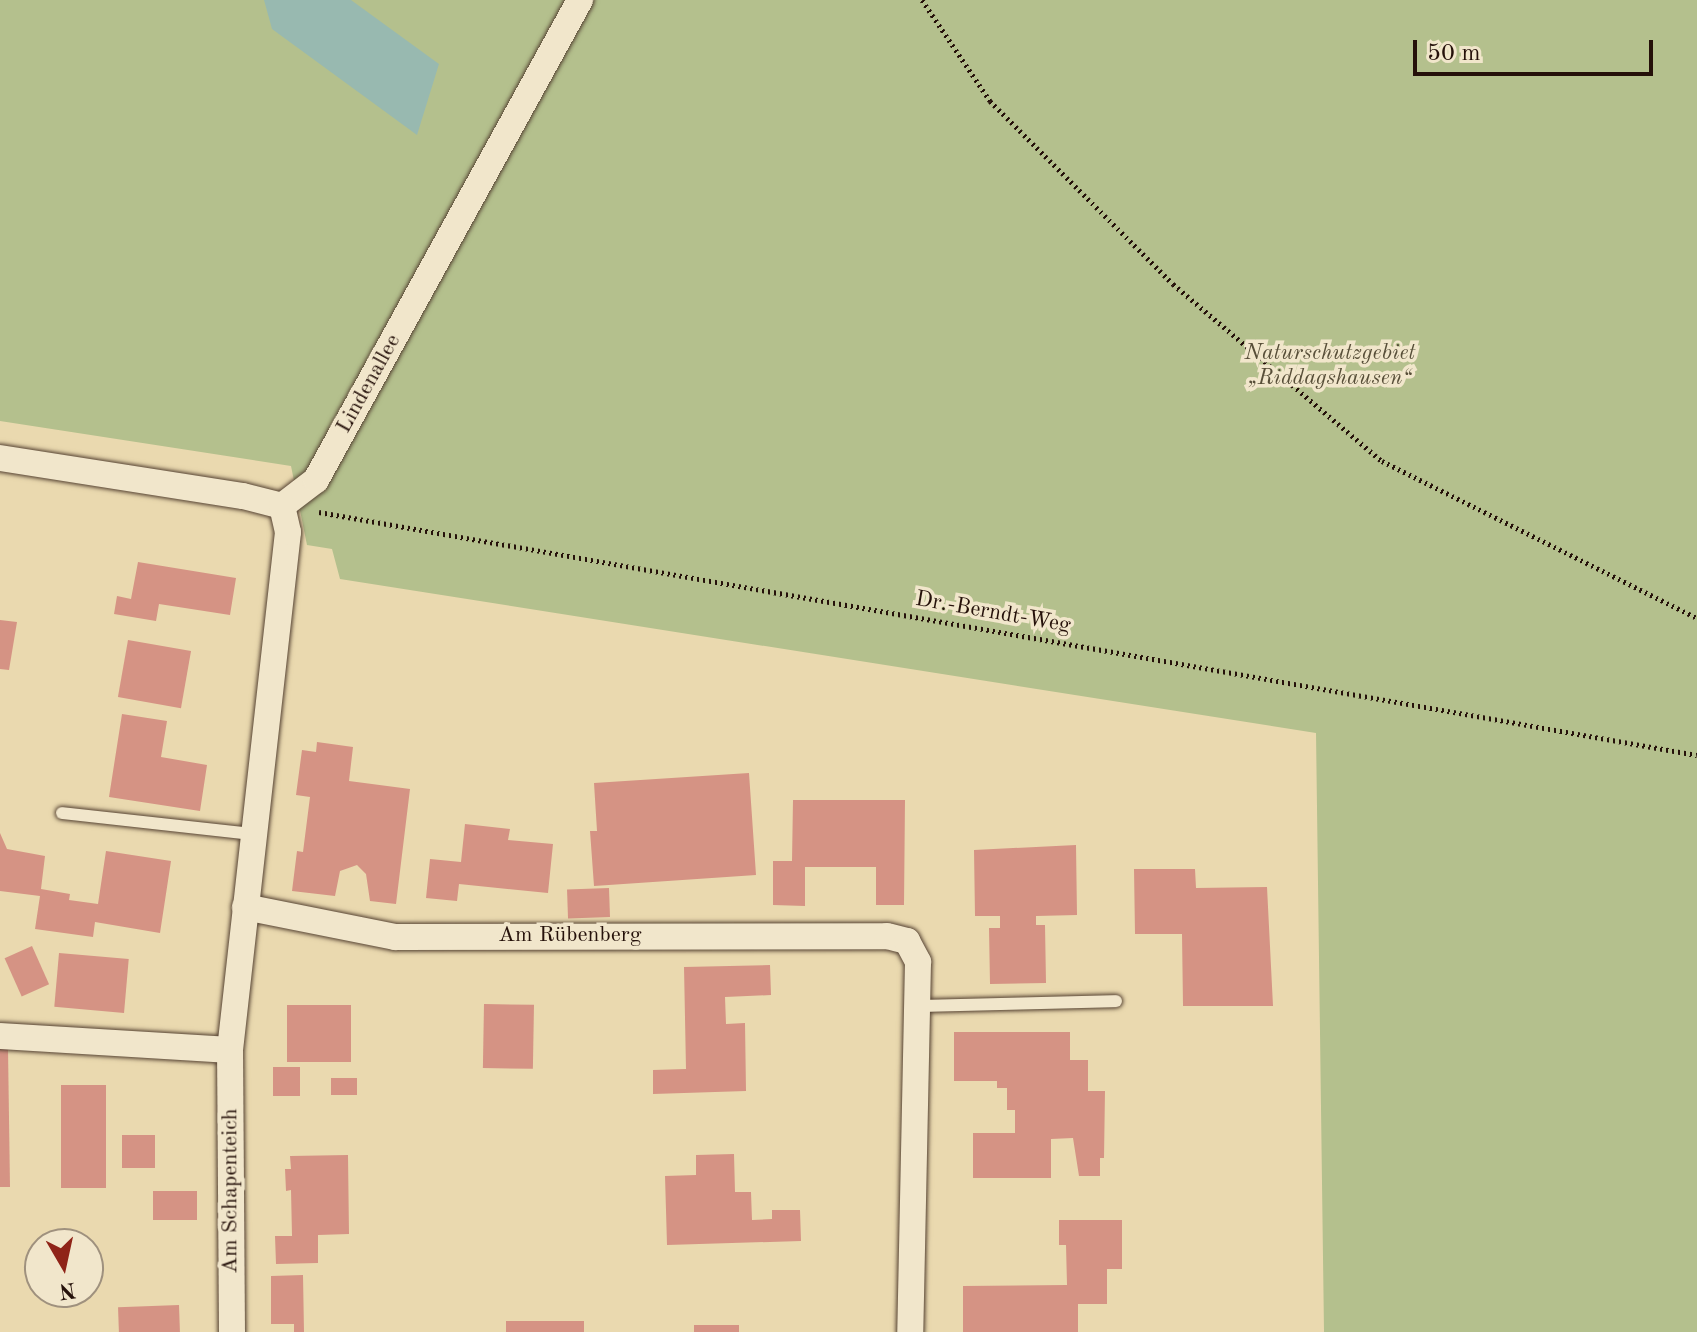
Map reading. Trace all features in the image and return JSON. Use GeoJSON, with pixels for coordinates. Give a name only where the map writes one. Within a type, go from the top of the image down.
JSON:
{"type":"FeatureCollection","features":[{"type":"Feature","properties":{"kind":"street","name":"Lindenallee"},"geometry":{"type":"LineString","coordinates":[[282,506],[316,480],[580,0]]}},
{"type":"Feature","properties":{"kind":"street"},"geometry":{"type":"LineString","coordinates":[[0,458],[243,496],[282,506],[288,532],[245,907]]}},
{"type":"Feature","properties":{"kind":"street","name":"Am Rübenberg"},"geometry":{"type":"LineString","coordinates":[[245,907],[395,937],[887,936],[907,941],[918,962],[910,1332]]}},
{"type":"Feature","properties":{"kind":"street","name":"Am Schapenteich"},"geometry":{"type":"LineString","coordinates":[[232,1332],[230,1050],[245,907]]}},
{"type":"Feature","properties":{"kind":"street"},"geometry":{"type":"LineString","coordinates":[[0,1036],[230,1050]]}},
{"type":"Feature","properties":{"kind":"lane"},"geometry":{"type":"LineString","coordinates":[[62,813],[253,834]]}},
{"type":"Feature","properties":{"kind":"lane"},"geometry":{"type":"LineString","coordinates":[[916,1006],[1116,1001]]}},
{"type":"Feature","properties":{"kind":"path"},"geometry":{"type":"LineString","coordinates":[[922,0],[990,101],[1141,253],[1173,284],[1382,461],[1697,618]]}},
{"type":"Feature","properties":{"kind":"path","name":"Dr.-Berndt-Weg"},"geometry":{"type":"LineString","coordinates":[[282,506],[1697,755]]}},
{"type":"Feature","properties":{"kind":"green space","name":"Naturschutzgebiet „Riddagshausen“"},"geometry":{"type":"Polygon","coordinates":[[[0,0],[1697,0],[1697,1332],[1324,1332],[1316,733],[340,579],[332,549],[307,545],[291,466],[0,421],[0,0]]]}},
{"type":"Feature","properties":{"kind":"water"},"geometry":{"type":"Polygon","coordinates":[[[264,0],[351,0],[439,64],[417,135],[272,29],[264,0]]]}},
{"type":"Feature","properties":{"kind":"building"},"geometry":{"type":"Polygon","coordinates":[[[138,562],[236,578],[230,615],[159,604],[156,621],[114,614],[117,596],[131,599],[138,562]]]}},
{"type":"Feature","properties":{"kind":"building"},"geometry":{"type":"Polygon","coordinates":[[[0,620],[17,622],[9,670],[0,669],[0,620]]]}},
{"type":"Feature","properties":{"kind":"building"},"geometry":{"type":"Polygon","coordinates":[[[128,640],[191,651],[181,708],[118,697],[128,640]]]}},
{"type":"Feature","properties":{"kind":"building"},"geometry":{"type":"Polygon","coordinates":[[[122,714],[167,721],[161,757],[207,765],[200,811],[109,797],[122,714]]]}},
{"type":"Feature","properties":{"kind":"building"},"geometry":{"type":"Polygon","coordinates":[[[317,742],[353,747],[349,781],[410,789],[396,904],[370,901],[366,874],[357,865],[340,871],[335,896],[292,891],[297,851],[303,852],[310,797],[296,795],[302,750],[316,752],[317,742]]]}},
{"type":"Feature","properties":{"kind":"building"},"geometry":{"type":"Polygon","coordinates":[[[749,773],[756,875],[594,886],[590,831],[597,831],[594,783],[749,773]]]}},
{"type":"Feature","properties":{"kind":"building"},"geometry":{"type":"Polygon","coordinates":[[[793,800],[905,800],[904,905],[876,905],[876,867],[805,867],[805,906],[773,905],[773,861],[792,861],[793,800]]]}},
{"type":"Feature","properties":{"kind":"building"},"geometry":{"type":"Polygon","coordinates":[[[465,824],[510,829],[508,840],[553,844],[548,893],[459,884],[457,901],[426,898],[430,859],[461,862],[465,824]]]}},
{"type":"Feature","properties":{"kind":"building"},"geometry":{"type":"Polygon","coordinates":[[[0,833],[7,849],[45,856],[41,889],[70,894],[69,900],[98,904],[106,851],[171,861],[160,933],[95,922],[93,937],[35,929],[40,896],[0,891],[0,833]]]}},
{"type":"Feature","properties":{"kind":"building"},"geometry":{"type":"Polygon","coordinates":[[[1076,845],[1077,915],[1036,916],[1036,925],[1045,925],[1046,983],[990,984],[989,928],[1000,928],[1000,916],[975,916],[974,850],[1076,845]]]}},
{"type":"Feature","properties":{"kind":"building"},"geometry":{"type":"Polygon","coordinates":[[[1134,869],[1195,869],[1196,888],[1267,887],[1273,1006],[1183,1006],[1182,934],[1135,934],[1134,869]]]}},
{"type":"Feature","properties":{"kind":"building"},"geometry":{"type":"Polygon","coordinates":[[[609,888],[610,917],[568,918],[567,889],[609,888]]]}},
{"type":"Feature","properties":{"kind":"building"},"geometry":{"type":"Polygon","coordinates":[[[32,946],[49,984],[22,997],[5,958],[32,946]]]}},
{"type":"Feature","properties":{"kind":"building"},"geometry":{"type":"Polygon","coordinates":[[[59,953],[129,959],[124,1013],[54,1007],[59,953]]]}},
{"type":"Feature","properties":{"kind":"building"},"geometry":{"type":"Polygon","coordinates":[[[770,965],[771,995],[725,997],[726,1024],[745,1023],[746,1091],[653,1094],[653,1070],[686,1069],[684,967],[770,965]]]}},
{"type":"Feature","properties":{"kind":"building"},"geometry":{"type":"Polygon","coordinates":[[[484,1004],[534,1005],[533,1069],[483,1068],[484,1004]]]}},
{"type":"Feature","properties":{"kind":"building"},"geometry":{"type":"Polygon","coordinates":[[[287,1005],[351,1005],[351,1062],[287,1062],[287,1005]]]}},
{"type":"Feature","properties":{"kind":"building"},"geometry":{"type":"Polygon","coordinates":[[[954,1032],[1070,1032],[1070,1060],[1088,1060],[1088,1091],[1105,1091],[1104,1158],[1100,1158],[1100,1176],[1079,1176],[1073,1138],[1051,1139],[1051,1178],[973,1178],[973,1133],[1015,1133],[1015,1110],[1007,1110],[1007,1088],[997,1088],[997,1081],[954,1081],[954,1032]]]}},
{"type":"Feature","properties":{"kind":"building"},"geometry":{"type":"Polygon","coordinates":[[[0,1049],[8,1049],[10,1187],[0,1187],[0,1049]]]}},
{"type":"Feature","properties":{"kind":"building"},"geometry":{"type":"Polygon","coordinates":[[[273,1067],[300,1067],[300,1096],[273,1096],[273,1067]]]}},
{"type":"Feature","properties":{"kind":"building"},"geometry":{"type":"Polygon","coordinates":[[[331,1078],[357,1078],[357,1095],[331,1095],[331,1078]]]}},
{"type":"Feature","properties":{"kind":"building"},"geometry":{"type":"Polygon","coordinates":[[[61,1085],[106,1085],[106,1188],[61,1188],[61,1085]]]}},
{"type":"Feature","properties":{"kind":"building"},"geometry":{"type":"Polygon","coordinates":[[[122,1135],[155,1135],[155,1168],[122,1168],[122,1135]]]}},
{"type":"Feature","properties":{"kind":"building"},"geometry":{"type":"Polygon","coordinates":[[[734,1154],[735,1192],[751,1192],[752,1220],[772,1219],[772,1210],[800,1210],[801,1241],[667,1245],[665,1176],[696,1175],[696,1155],[734,1154]]]}},
{"type":"Feature","properties":{"kind":"building"},"geometry":{"type":"Polygon","coordinates":[[[348,1155],[349,1234],[318,1235],[318,1263],[276,1264],[275,1236],[292,1236],[291,1190],[286,1191],[285,1169],[291,1169],[290,1156],[348,1155]]]}},
{"type":"Feature","properties":{"kind":"building"},"geometry":{"type":"Polygon","coordinates":[[[153,1191],[197,1191],[197,1220],[153,1220],[153,1191]]]}},
{"type":"Feature","properties":{"kind":"building"},"geometry":{"type":"Polygon","coordinates":[[[1059,1220],[1122,1220],[1122,1269],[1107,1269],[1107,1304],[1078,1304],[1078,1332],[963,1332],[963,1286],[1067,1285],[1066,1245],[1059,1245],[1059,1220]]]}},
{"type":"Feature","properties":{"kind":"building"},"geometry":{"type":"Polygon","coordinates":[[[303,1275],[304,1332],[294,1332],[294,1324],[271,1324],[271,1276],[303,1275]]]}},
{"type":"Feature","properties":{"kind":"building"},"geometry":{"type":"Polygon","coordinates":[[[179,1305],[180,1332],[119,1332],[118,1307],[179,1305]]]}},
{"type":"Feature","properties":{"kind":"building"},"geometry":{"type":"Polygon","coordinates":[[[506,1321],[584,1321],[584,1332],[506,1332],[506,1321]]]}},
{"type":"Feature","properties":{"kind":"building"},"geometry":{"type":"Polygon","coordinates":[[[694,1325],[739,1325],[739,1332],[694,1332],[694,1325]]]}}]}
